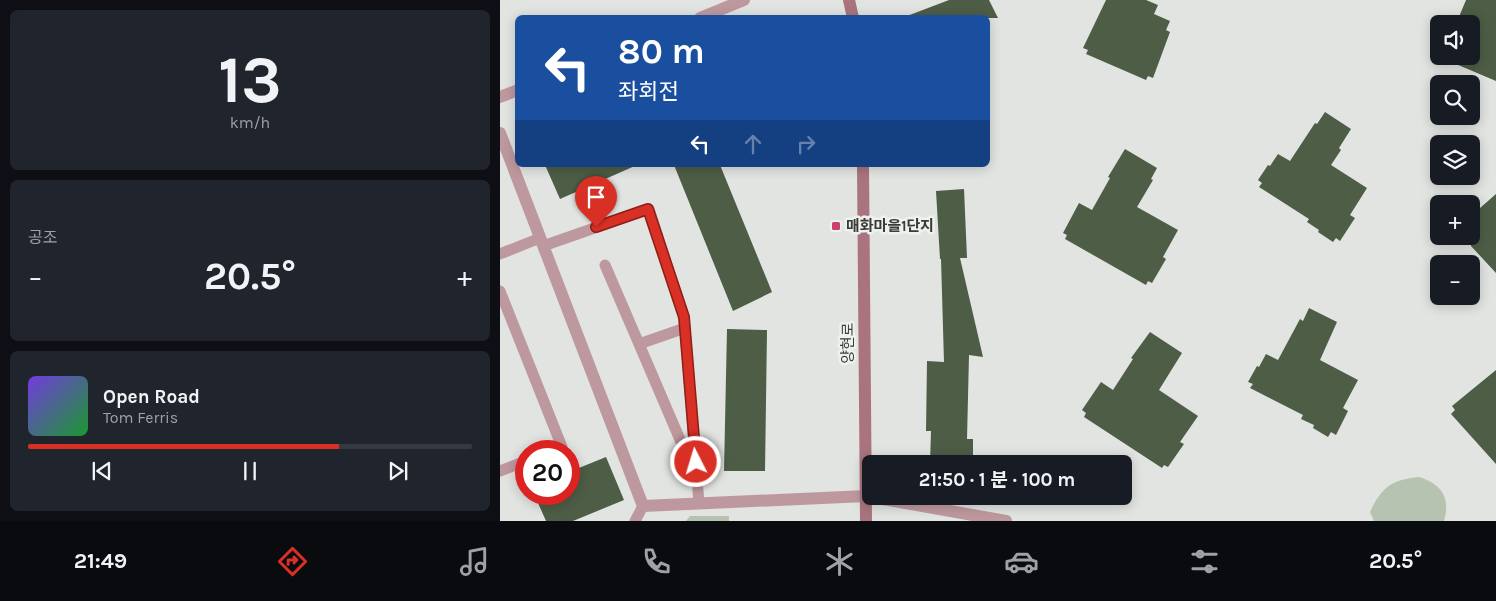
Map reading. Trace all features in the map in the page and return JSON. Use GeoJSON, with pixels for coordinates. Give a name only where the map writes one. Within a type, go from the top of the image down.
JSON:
{"type":"FeatureCollection","features":[{"type":"Feature","properties":{"kind":"main road"},"geometry":{"type":"LineString","coordinates":[[849,0],[853,15]]}},
{"type":"Feature","properties":{"kind":"main road","name":"양현로"},"geometry":{"type":"LineString","coordinates":[[863,167],[866,455]]}},
{"type":"Feature","properties":{"kind":"main road","name":"양현로"},"geometry":{"type":"LineString","coordinates":[[866,505],[866,521]]}},
{"type":"Feature","properties":{"kind":"street"},"geometry":{"type":"LineString","coordinates":[[707,15],[744,0]]}},
{"type":"Feature","properties":{"kind":"street"},"geometry":{"type":"LineString","coordinates":[[500,97],[515,91]]}},
{"type":"Feature","properties":{"kind":"street"},"geometry":{"type":"LineString","coordinates":[[500,133],[643,506],[862,496]]}},
{"type":"Feature","properties":{"kind":"street"},"geometry":{"type":"LineString","coordinates":[[916,505],[1006,521]]}},
{"type":"Feature","properties":{"kind":"lane"},"geometry":{"type":"LineString","coordinates":[[500,254],[648,209],[684,317],[699,503]]}},
{"type":"Feature","properties":{"kind":"lane"},"geometry":{"type":"LineString","coordinates":[[605,265],[697,481]]}},
{"type":"Feature","properties":{"kind":"lane"},"geometry":{"type":"LineString","coordinates":[[500,291],[559,440]]}},
{"type":"Feature","properties":{"kind":"lane"},"geometry":{"type":"LineString","coordinates":[[639,344],[685,328]]}},
{"type":"Feature","properties":{"kind":"lane"},"geometry":{"type":"LineString","coordinates":[[500,471],[515,465]]}},
{"type":"Feature","properties":{"kind":"lane"},"geometry":{"type":"LineString","coordinates":[[635,521],[643,506]]}},
{"type":"Feature","properties":{"kind":"green space"},"geometry":{"type":"Polygon","coordinates":[[[1419,477],[1433,483],[1445,498],[1446,513],[1444,521],[1374,521],[1370,512],[1379,496],[1388,486],[1401,480],[1419,477]]]}},
{"type":"Feature","properties":{"kind":"green space"},"geometry":{"type":"Polygon","coordinates":[[[690,516],[729,516],[729,521],[686,521],[690,516]]]}},
{"type":"Feature","properties":{"kind":"building"},"geometry":{"type":"Polygon","coordinates":[[[949,0],[989,0],[998,18],[990,18],[990,15],[910,15],[949,0]]]}},
{"type":"Feature","properties":{"kind":"building"},"geometry":{"type":"Polygon","coordinates":[[[1106,0],[1146,0],[1158,5],[1154,14],[1170,21],[1166,30],[1170,32],[1153,78],[1148,76],[1146,80],[1086,54],[1088,50],[1083,48],[1106,0]]]}},
{"type":"Feature","properties":{"kind":"building"},"geometry":{"type":"Polygon","coordinates":[[[1466,0],[1496,0],[1496,81],[1458,65],[1480,65],[1480,15],[1460,15],[1466,0]]]}},
{"type":"Feature","properties":{"kind":"building"},"geometry":{"type":"Polygon","coordinates":[[[1325,112],[1351,129],[1331,165],[1367,188],[1350,215],[1355,218],[1340,241],[1336,238],[1333,242],[1307,222],[1309,219],[1259,187],[1262,183],[1258,180],[1278,154],[1290,161],[1315,123],[1317,124],[1325,112]]]}},
{"type":"Feature","properties":{"kind":"building"},"geometry":{"type":"Polygon","coordinates":[[[1125,149],[1157,168],[1151,179],[1153,180],[1137,207],[1178,230],[1163,257],[1166,259],[1152,283],[1148,281],[1146,285],[1065,239],[1067,235],[1063,233],[1079,203],[1092,210],[1110,178],[1108,177],[1125,149]]]}},
{"type":"Feature","properties":{"kind":"building"},"geometry":{"type":"Polygon","coordinates":[[[546,167],[632,167],[560,199],[546,167]]]}},
{"type":"Feature","properties":{"kind":"building"},"geometry":{"type":"Polygon","coordinates":[[[675,167],[721,167],[772,292],[733,311],[675,167]]]}},
{"type":"Feature","properties":{"kind":"building"},"geometry":{"type":"Polygon","coordinates":[[[964,189],[967,258],[960,258],[983,357],[969,355],[967,439],[973,439],[973,455],[930,455],[931,431],[926,431],[927,361],[944,362],[941,259],[936,191],[964,189]]]}},
{"type":"Feature","properties":{"kind":"building"},"geometry":{"type":"Polygon","coordinates":[[[1496,194],[1496,273],[1471,246],[1480,245],[1480,208],[1496,194]]]}},
{"type":"Feature","properties":{"kind":"building"},"geometry":{"type":"Polygon","coordinates":[[[1309,308],[1337,322],[1320,360],[1358,380],[1343,408],[1348,411],[1336,435],[1331,432],[1328,437],[1313,428],[1314,425],[1301,419],[1303,415],[1250,388],[1253,384],[1248,382],[1266,354],[1278,360],[1300,319],[1303,321],[1309,308]]]}},
{"type":"Feature","properties":{"kind":"building"},"geometry":{"type":"Polygon","coordinates":[[[727,329],[767,330],[765,471],[724,471],[727,329]]]}},
{"type":"Feature","properties":{"kind":"building"},"geometry":{"type":"Polygon","coordinates":[[[1150,332],[1182,353],[1159,390],[1198,416],[1180,442],[1184,444],[1168,467],[1164,465],[1162,468],[1084,417],[1086,413],[1082,410],[1101,382],[1113,390],[1133,359],[1131,358],[1150,332]]]}},
{"type":"Feature","properties":{"kind":"building"},"geometry":{"type":"Polygon","coordinates":[[[1496,370],[1496,464],[1451,414],[1455,410],[1452,406],[1496,370]]]}},
{"type":"Feature","properties":{"kind":"building"},"geometry":{"type":"Polygon","coordinates":[[[606,457],[624,500],[573,521],[546,521],[539,505],[580,505],[580,468],[606,457]]]}},
{"type":"Feature","properties":{"kind":"place","name":"매화마을1단지"},"geometry":{"type":"Point","coordinates":[836,226]}},
{"type":"Feature","properties":{"kind":"route"},"geometry":{"type":"LineString","coordinates":[[596,227],[648,209],[684,317],[696,462]]}}]}
